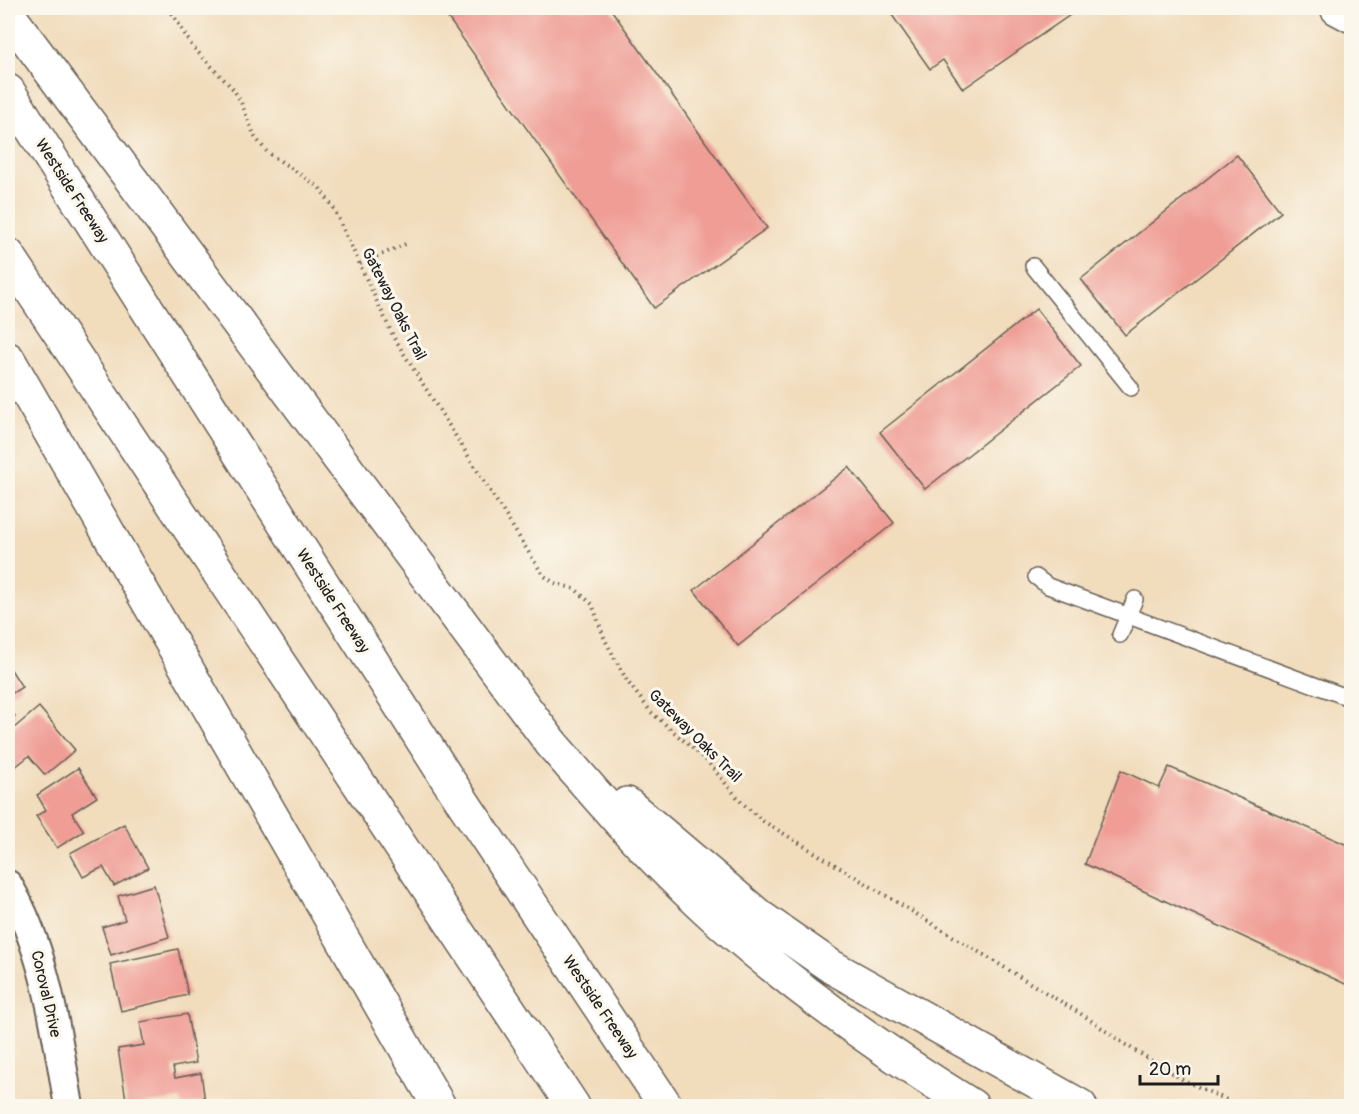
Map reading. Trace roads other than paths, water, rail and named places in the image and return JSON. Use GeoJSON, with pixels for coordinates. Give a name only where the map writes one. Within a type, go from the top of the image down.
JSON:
{"type":"FeatureCollection","features":[{"type":"Feature","properties":{"kind":"main road"},"geometry":{"type":"LineString","coordinates":[[1337,8],[1352,16]]}},
{"type":"Feature","properties":{"kind":"main road"},"geometry":{"type":"LineString","coordinates":[[8,14],[551,743],[619,821],[687,891],[767,962],[824,1007],[909,1067],[972,1107]]}},
{"type":"Feature","properties":{"kind":"main road","name":"Westside Freeway"},"geometry":{"type":"LineString","coordinates":[[8,91],[448,780],[666,1107]]}},
{"type":"Feature","properties":{"kind":"main road"},"geometry":{"type":"LineString","coordinates":[[8,255],[573,1107]]}},
{"type":"Feature","properties":{"kind":"main road"},"geometry":{"type":"LineString","coordinates":[[8,359],[439,1107]]}},
{"type":"Feature","properties":{"kind":"main road"},"geometry":{"type":"LineString","coordinates":[[551,743],[660,830],[687,856],[760,917],[832,967],[1080,1107]]}},
{"type":"Feature","properties":{"kind":"main road"},"geometry":{"type":"LineString","coordinates":[[398,1033],[450,1107]]}},
{"type":"Feature","properties":{"kind":"street","name":"Coroval Drive"},"geometry":{"type":"LineString","coordinates":[[8,885],[33,941],[47,986],[69,1107]]}},
{"type":"Feature","properties":{"kind":"lane"},"geometry":{"type":"LineString","coordinates":[[1033,266],[1131,388]]}},
{"type":"Feature","properties":{"kind":"lane"},"geometry":{"type":"LineString","coordinates":[[1036,577],[1048,586],[1352,699]]}},
{"type":"Feature","properties":{"kind":"lane"},"geometry":{"type":"LineString","coordinates":[[1120,635],[1135,598]]}}]}
